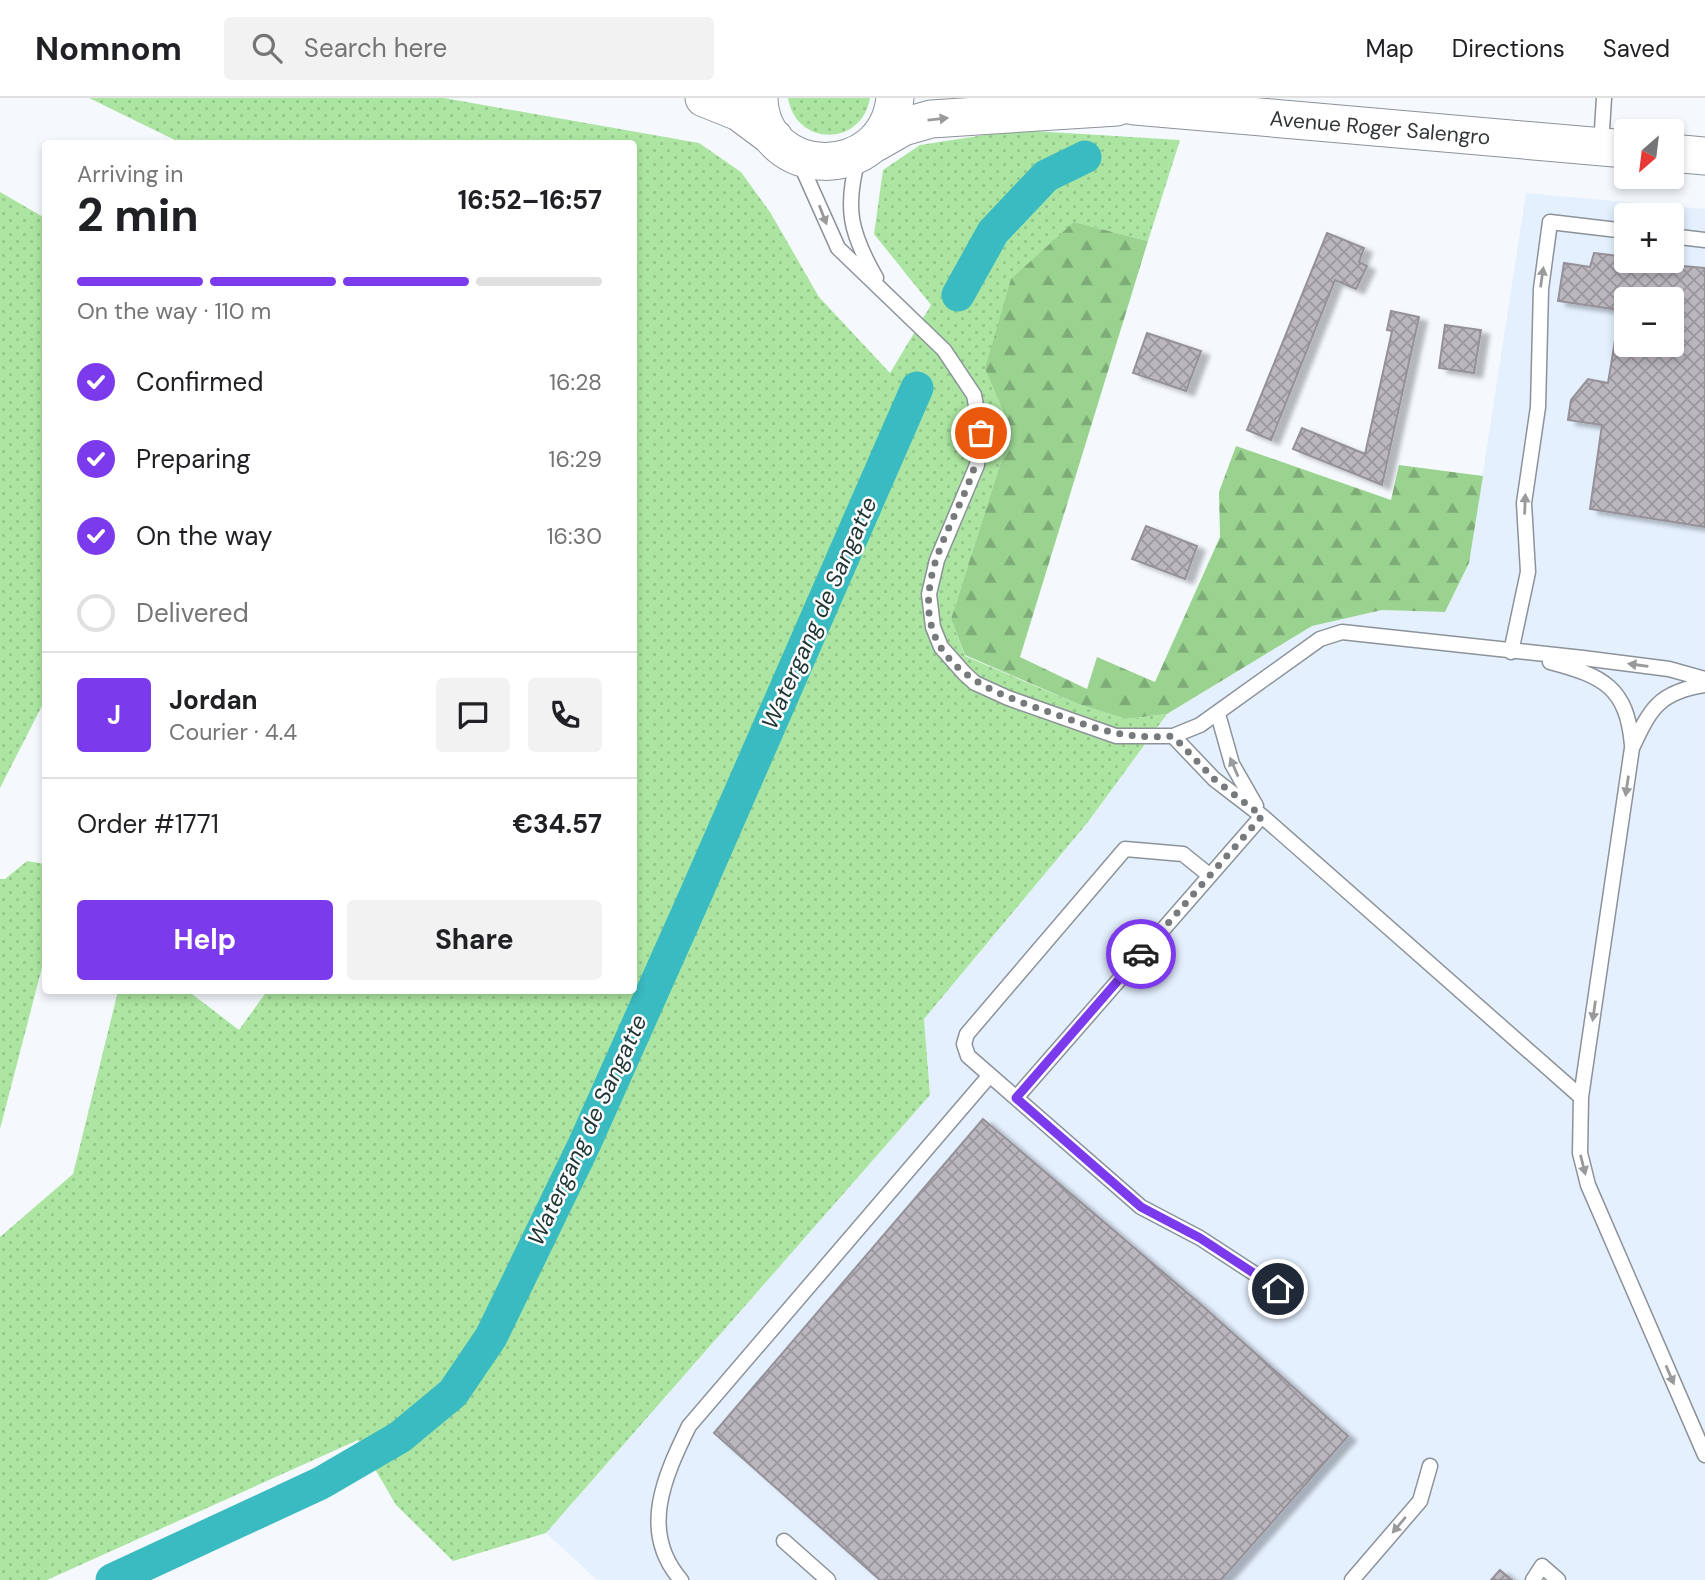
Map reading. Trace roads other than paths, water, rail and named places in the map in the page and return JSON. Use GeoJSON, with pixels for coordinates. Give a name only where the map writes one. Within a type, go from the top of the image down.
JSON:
{"type":"FeatureCollection","features":[{"type":"Feature","properties":{"kind":"main road"},"geometry":{"type":"LineString","coordinates":[[704,98],[739,112],[783,146]]}},
{"type":"Feature","properties":{"kind":"main road"},"geometry":{"type":"LineString","coordinates":[[759,98],[762,115],[783,146]]}},
{"type":"Feature","properties":{"kind":"main road"},"geometry":{"type":"LineString","coordinates":[[867,149],[889,123],[895,98]]}},
{"type":"Feature","properties":{"kind":"main road","name":"Avenue Roger Salengro"},"geometry":{"type":"LineString","coordinates":[[1090,98],[1135,106],[1614,148]]}},
{"type":"Feature","properties":{"kind":"main road","name":"Avenue Roger Salengro"},"geometry":{"type":"LineString","coordinates":[[783,146],[826,162],[867,149],[903,127],[931,119],[1135,106]]}},
{"type":"Feature","properties":{"kind":"main road"},"geometry":{"type":"LineString","coordinates":[[1684,154],[1705,156]]}},
{"type":"Feature","properties":{"kind":"lane"},"geometry":{"type":"LineString","coordinates":[[1604,98],[1614,148]]}},
{"type":"Feature","properties":{"kind":"lane"},"geometry":{"type":"LineString","coordinates":[[783,146],[808,177],[838,248],[883,289],[954,362],[974,395],[981,433],[976,465],[937,560],[929,594],[933,627],[941,647],[951,661],[975,683],[1008,698],[1116,736],[1173,736],[1187,732],[1218,714],[1320,639],[1356,632],[1656,668],[1705,679]]}},
{"type":"Feature","properties":{"kind":"lane"},"geometry":{"type":"LineString","coordinates":[[867,149],[851,189],[852,231],[883,289]]}},
{"type":"Feature","properties":{"kind":"lane"},"geometry":{"type":"LineString","coordinates":[[1513,652],[1528,572],[1524,503],[1538,407],[1541,289],[1550,222],[1614,230]]}},
{"type":"Feature","properties":{"kind":"lane"},"geometry":{"type":"LineString","coordinates":[[1684,238],[1705,240]]}},
{"type":"Feature","properties":{"kind":"lane"},"geometry":{"type":"LineString","coordinates":[[1513,652],[1574,668],[1598,678],[1612,688],[1630,720],[1632,748],[1581,1097],[1580,1153],[1588,1185],[1705,1455]]}},
{"type":"Feature","properties":{"kind":"lane"},"geometry":{"type":"LineString","coordinates":[[1632,748],[1655,705],[1672,693],[1705,685]]}},
{"type":"Feature","properties":{"kind":"lane"},"geometry":{"type":"LineString","coordinates":[[1218,714],[1232,764],[1262,816]]}},
{"type":"Feature","properties":{"kind":"lane"},"geometry":{"type":"LineString","coordinates":[[1173,736],[1214,779],[1262,816],[1581,1097]]}},
{"type":"Feature","properties":{"kind":"lane"},"geometry":{"type":"LineString","coordinates":[[1016,1098],[1262,816]]}},
{"type":"Feature","properties":{"kind":"lane"},"geometry":{"type":"LineString","coordinates":[[1209,875],[1183,854],[1125,849],[967,1034],[964,1044],[968,1056],[1141,1207],[1200,1238],[1278,1289]]}},
{"type":"Feature","properties":{"kind":"lane"},"geometry":{"type":"LineString","coordinates":[[681,1580],[665,1562],[659,1535],[660,1503],[668,1470],[689,1426],[990,1075]]}},
{"type":"Feature","properties":{"kind":"lane"},"geometry":{"type":"LineString","coordinates":[[1352,1580],[1420,1500],[1430,1466]]}},
{"type":"Feature","properties":{"kind":"lane"},"geometry":{"type":"LineString","coordinates":[[784,1541],[828,1580]]}},
{"type":"Feature","properties":{"kind":"lane"},"geometry":{"type":"LineString","coordinates":[[1533,1580],[1542,1566],[1558,1580]]}},
{"type":"Feature","properties":{"kind":"waterway"},"geometry":{"type":"LineString","coordinates":[[958,295],[993,232],[1046,176],[1085,157]]}},
{"type":"Feature","properties":{"kind":"waterway","name":"Watergang de Sangatte"},"geometry":{"type":"LineString","coordinates":[[112,1580],[321,1483],[400,1437],[453,1393],[491,1337],[584,1145],[917,388]]}}]}
